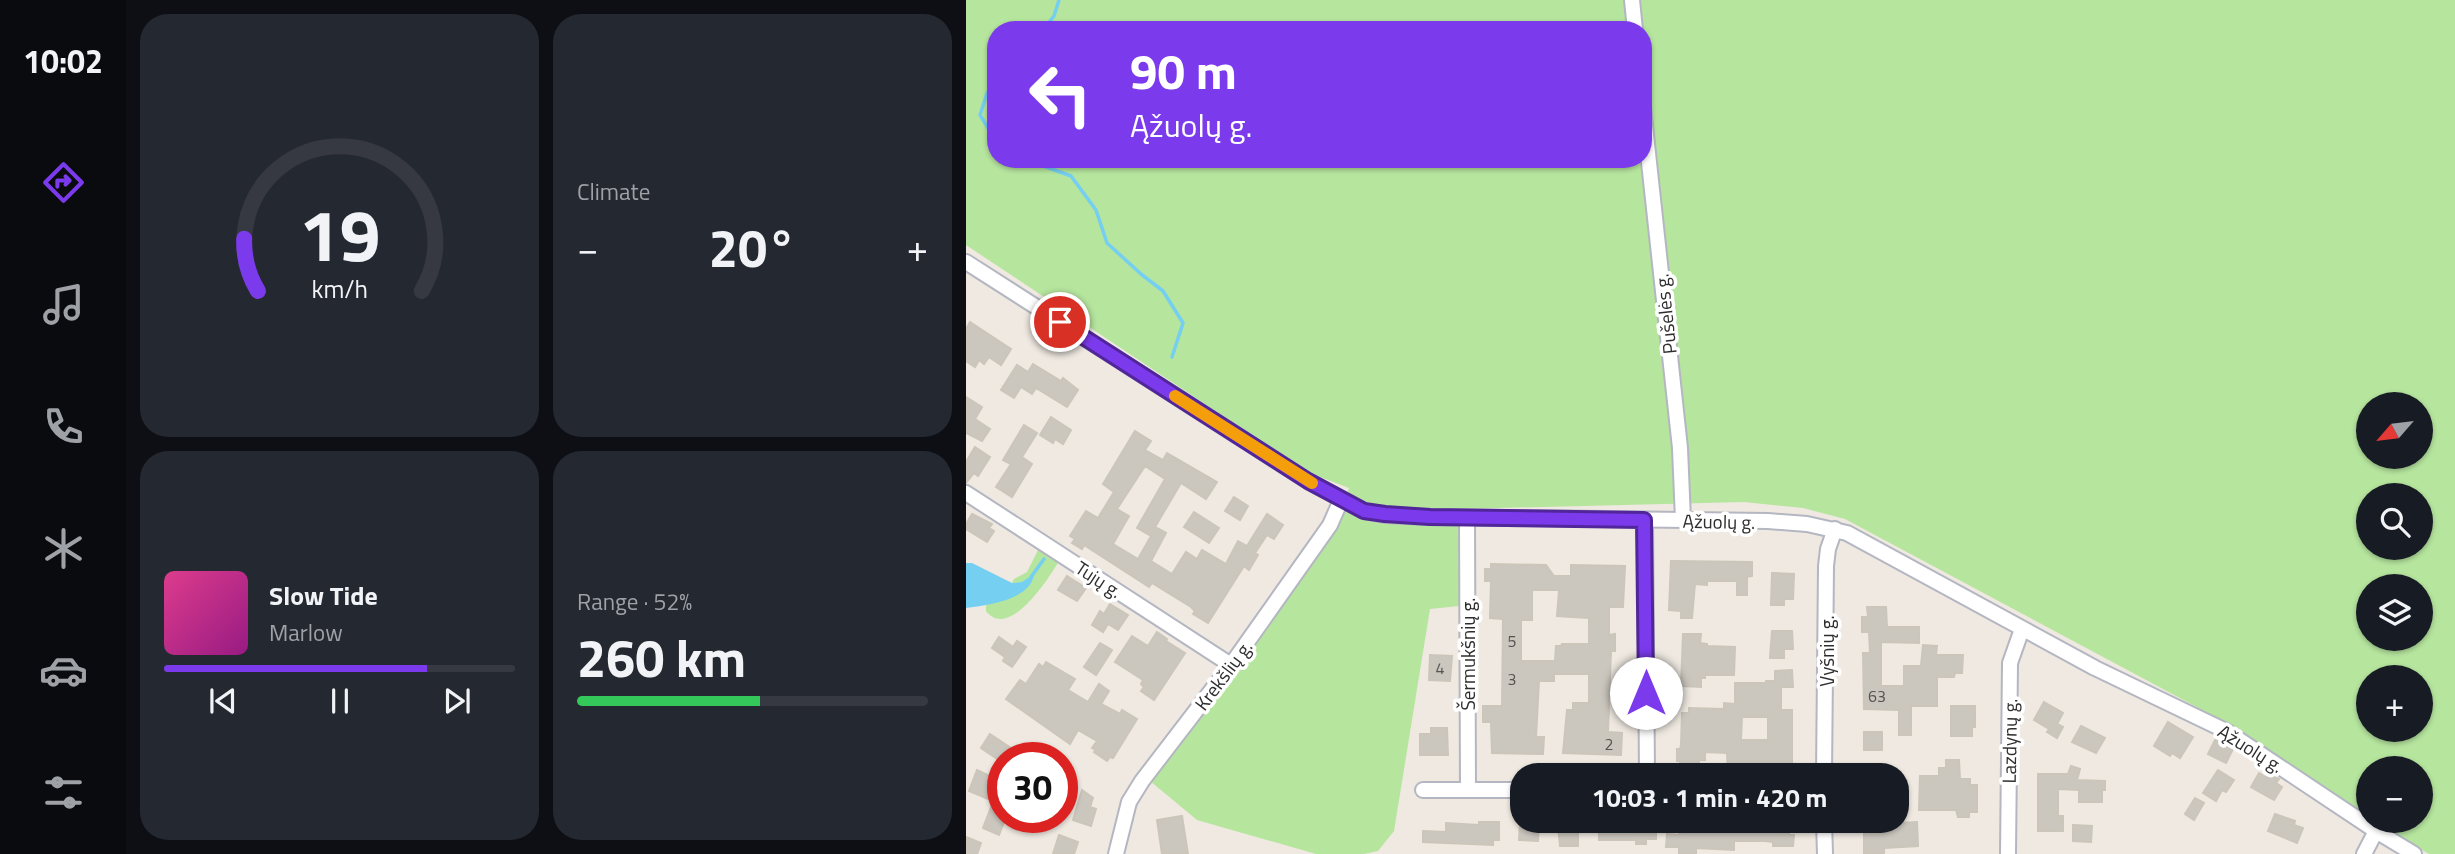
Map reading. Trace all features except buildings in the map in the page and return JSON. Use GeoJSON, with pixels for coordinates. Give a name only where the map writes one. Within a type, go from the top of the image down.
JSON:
{"type":"FeatureCollection","features":[{"type":"Feature","properties":{"kind":"street"},"geometry":{"type":"LineString","coordinates":[[1632,0],[1634,21]]}},
{"type":"Feature","properties":{"kind":"street","name":"Pušelės g."},"geometry":{"type":"LineString","coordinates":[[1650,168],[1680,448],[1683,520]]}},
{"type":"Feature","properties":{"kind":"street","name":"Ąžuolų g."},"geometry":{"type":"LineString","coordinates":[[967,266],[1341,500],[1364,511],[1466,518],[1781,522],[1835,529],[1896,558],[2095,668],[2226,731],[2356,818]]}},
{"type":"Feature","properties":{"kind":"street","name":"Tujų g."},"geometry":{"type":"LineString","coordinates":[[966,493],[1231,665]]}},
{"type":"Feature","properties":{"kind":"street","name":"Krekšlių g."},"geometry":{"type":"LineString","coordinates":[[1116,854],[1129,802],[1142,781],[1231,665],[1330,525],[1341,500]]}},
{"type":"Feature","properties":{"kind":"street","name":"Šermukšnių g."},"geometry":{"type":"LineString","coordinates":[[1466,518],[1468,790]]}},
{"type":"Feature","properties":{"kind":"street"},"geometry":{"type":"LineString","coordinates":[[1644,520],[1647,763]]}},
{"type":"Feature","properties":{"kind":"street","name":"Vyšnių g."},"geometry":{"type":"LineString","coordinates":[[1824,763],[1826,566],[1835,529]]}},
{"type":"Feature","properties":{"kind":"street","name":"Lazdynų g."},"geometry":{"type":"LineString","coordinates":[[2008,854],[2010,663],[2022,629]]}},
{"type":"Feature","properties":{"kind":"street"},"geometry":{"type":"LineString","coordinates":[[1423,790],[1510,790]]}},
{"type":"Feature","properties":{"kind":"street"},"geometry":{"type":"LineString","coordinates":[[1824,833],[1825,854]]}},
{"type":"Feature","properties":{"kind":"street"},"geometry":{"type":"LineString","coordinates":[[2364,854],[2375,833]]}},
{"type":"Feature","properties":{"kind":"street","name":"Ąžuolų g."},"geometry":{"type":"LineString","coordinates":[[2379,833],[2414,854]]}},
{"type":"Feature","properties":{"kind":"green space"},"geometry":{"type":"Polygon","coordinates":[[[966,0],[2455,0],[2455,854],[2429,854],[2393,833],[2433,833],[2433,756],[2356,756],[2356,810],[2221,720],[1845,519],[1803,508],[1744,502],[1460,509],[1459,606],[1430,609],[1394,831],[1378,851],[1364,854],[1316,854],[1197,820],[1150,781],[1245,658],[1339,520],[1349,488],[1307,472],[966,245],[966,0]]]}},
{"type":"Feature","properties":{"kind":"green space"},"geometry":{"type":"Polygon","coordinates":[[[1039,548],[1059,561],[1054,569],[1038,592],[1017,613],[1006,618],[995,618],[986,611],[986,605],[1006,599],[1022,582],[1012,583],[1027,572],[1039,548]]]}},
{"type":"Feature","properties":{"kind":"water"},"geometry":{"type":"Polygon","coordinates":[[[966,563],[972,563],[1012,583],[1022,582],[1034,574],[1025,590],[1007,600],[966,608],[966,563]]]}},
{"type":"Feature","properties":{"kind":"waterway"},"geometry":{"type":"LineString","coordinates":[[1050,21],[1059,0]]}},
{"type":"Feature","properties":{"kind":"waterway"},"geometry":{"type":"LineString","coordinates":[[987,93],[980,115],[987,126]]}},
{"type":"Feature","properties":{"kind":"waterway"},"geometry":{"type":"LineString","coordinates":[[1049,168],[1071,176],[1096,210],[1107,243],[1163,291],[1183,323],[1172,357]]}},
{"type":"Feature","properties":{"kind":"waterway"},"geometry":{"type":"LineString","coordinates":[[1031,577],[1044,559]]}},
{"type":"Feature","properties":{"kind":"slow traffic"},"geometry":{"type":"LineString","coordinates":[[1175,396],[1312,483]]}},
{"type":"Feature","properties":{"kind":"route"},"geometry":{"type":"LineString","coordinates":[[1060,322],[1308,481],[1364,511],[1430,517],[1644,520],[1646,693]]}}]}
